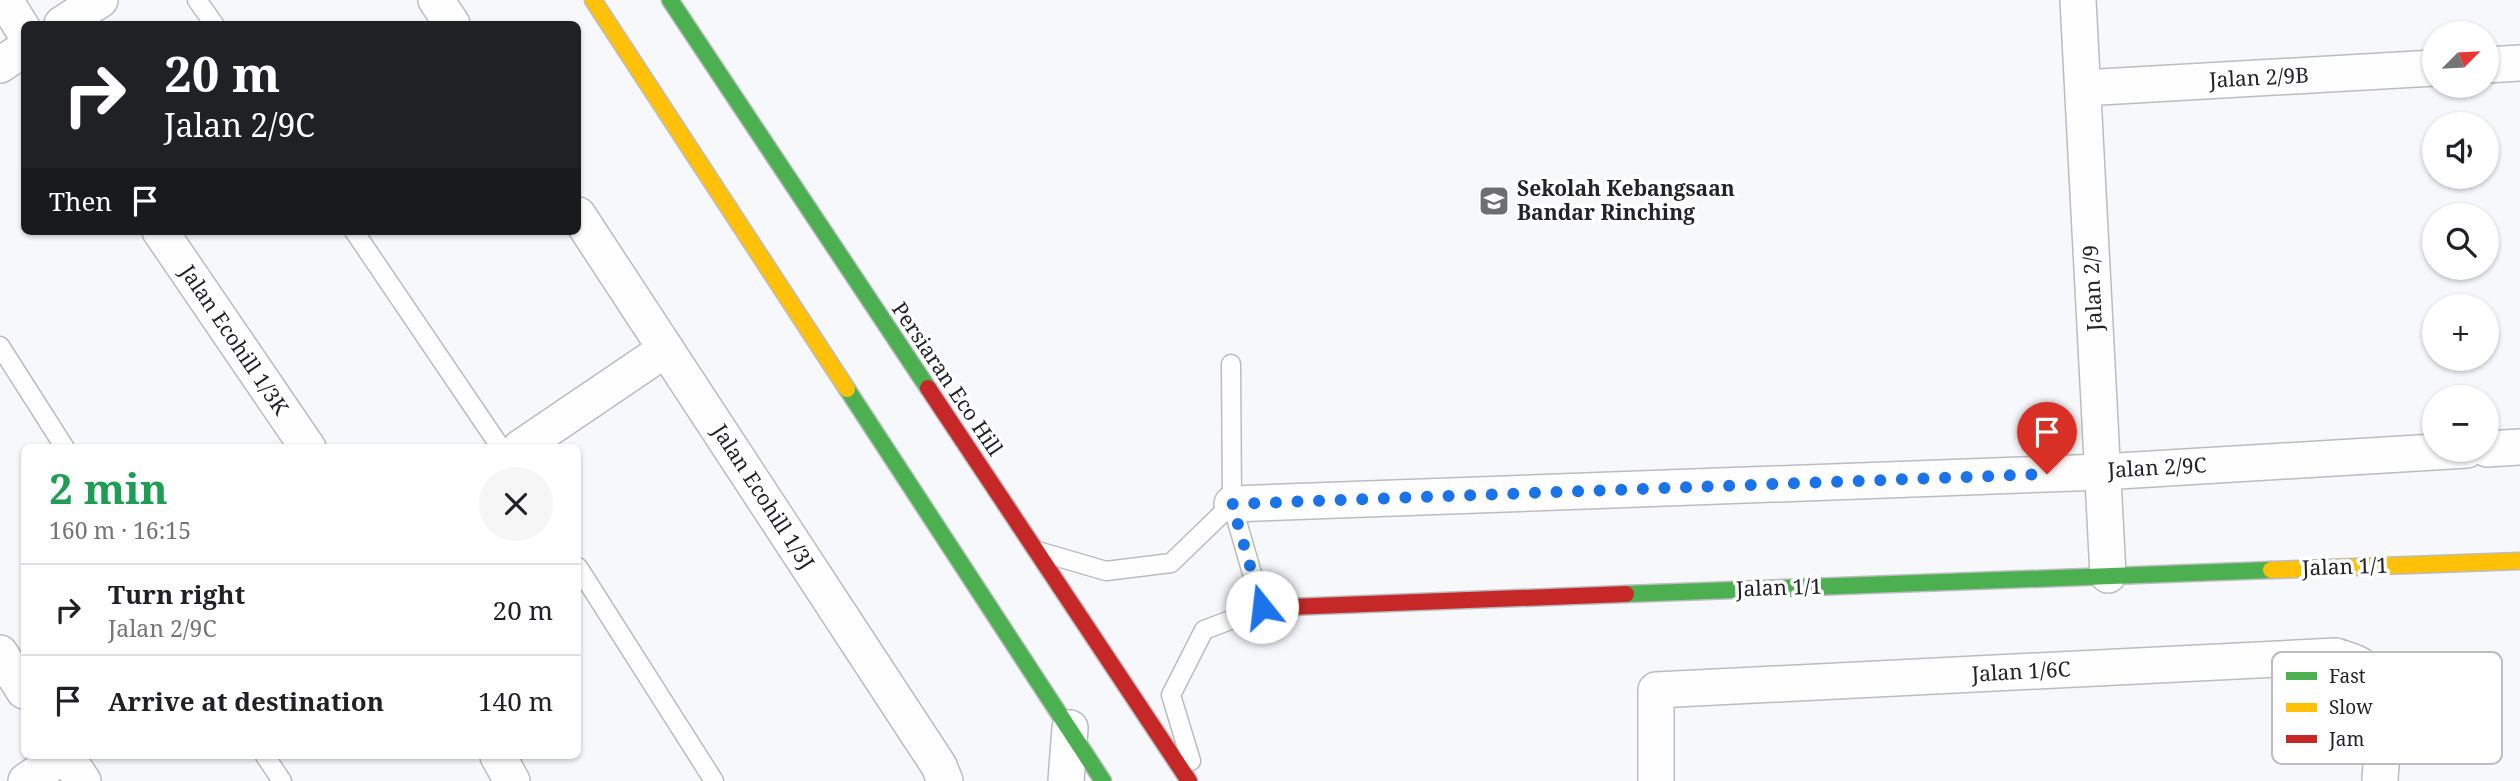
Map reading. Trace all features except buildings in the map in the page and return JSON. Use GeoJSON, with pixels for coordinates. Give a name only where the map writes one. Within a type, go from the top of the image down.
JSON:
{"type":"FeatureCollection","features":[{"type":"Feature","properties":{"kind":"street"},"geometry":{"type":"LineString","coordinates":[[5,0],[21,26]]}},
{"type":"Feature","properties":{"kind":"street"},"geometry":{"type":"LineString","coordinates":[[67,21],[100,0]]}},
{"type":"Feature","properties":{"kind":"street"},"geometry":{"type":"LineString","coordinates":[[436,0],[450,21]]}},
{"type":"Feature","properties":{"kind":"street"},"geometry":{"type":"LineString","coordinates":[[593,0],[1103,781]]}},
{"type":"Feature","properties":{"kind":"street","name":"Persiaran Eco Hill"},"geometry":{"type":"LineString","coordinates":[[670,0],[1189,781]]}},
{"type":"Feature","properties":{"kind":"street","name":"Jalan 2/9"},"geometry":{"type":"LineString","coordinates":[[2078,0],[2108,575]]}},
{"type":"Feature","properties":{"kind":"street"},"geometry":{"type":"LineString","coordinates":[[0,65],[21,51]]}},
{"type":"Feature","properties":{"kind":"street"},"geometry":{"type":"LineString","coordinates":[[2499,64],[2520,63]]}},
{"type":"Feature","properties":{"kind":"street","name":"Jalan 2/9B"},"geometry":{"type":"LineString","coordinates":[[2083,88],[2422,69]]}},
{"type":"Feature","properties":{"kind":"street","name":"Jalan Ecohill 1/3J"},"geometry":{"type":"LineString","coordinates":[[581,220],[939,766],[945,781]]}},
{"type":"Feature","properties":{"kind":"street","name":"Jalan Ecohill 1/3K"},"geometry":{"type":"LineString","coordinates":[[163,235],[305,444]]}},
{"type":"Feature","properties":{"kind":"street"},"geometry":{"type":"LineString","coordinates":[[526,444],[666,349]]}},
{"type":"Feature","properties":{"kind":"street"},"geometry":{"type":"LineString","coordinates":[[2499,448],[2520,447]]}},
{"type":"Feature","properties":{"kind":"street","name":"Jalan 2/9C"},"geometry":{"type":"LineString","coordinates":[[1232,504],[2102,472],[2422,453]]}},
{"type":"Feature","properties":{"kind":"street","name":"Jalan 1/1"},"geometry":{"type":"LineString","coordinates":[[1262,607],[2520,561]]}},
{"type":"Feature","properties":{"kind":"street"},"geometry":{"type":"LineString","coordinates":[[0,653],[21,686]]}},
{"type":"Feature","properties":{"kind":"street","name":"Jalan 1/6C"},"geometry":{"type":"LineString","coordinates":[[1656,781],[1656,690],[2272,659]]}},
{"type":"Feature","properties":{"kind":"street"},"geometry":{"type":"LineString","coordinates":[[1066,781],[1070,728]]}},
{"type":"Feature","properties":{"kind":"street"},"geometry":{"type":"LineString","coordinates":[[26,781],[60,759]]}},
{"type":"Feature","properties":{"kind":"street"},"geometry":{"type":"LineString","coordinates":[[67,759],[83,781]]}},
{"type":"Feature","properties":{"kind":"street"},"geometry":{"type":"LineString","coordinates":[[500,759],[512,781]]}},
{"type":"Feature","properties":{"kind":"lane"},"geometry":{"type":"LineString","coordinates":[[197,0],[212,21]]}},
{"type":"Feature","properties":{"kind":"lane"},"geometry":{"type":"LineString","coordinates":[[357,235],[498,444]]}},
{"type":"Feature","properties":{"kind":"lane"},"geometry":{"type":"LineString","coordinates":[[0,346],[62,444]]}},
{"type":"Feature","properties":{"kind":"lane"},"geometry":{"type":"LineString","coordinates":[[1231,364],[1232,504],[1262,607]]}},
{"type":"Feature","properties":{"kind":"lane"},"geometry":{"type":"LineString","coordinates":[[1035,551],[1107,571],[1171,563],[1232,504]]}},
{"type":"Feature","properties":{"kind":"lane"},"geometry":{"type":"LineString","coordinates":[[581,572],[714,781]]}},
{"type":"Feature","properties":{"kind":"lane","name":"Jalan 1/1"},"geometry":{"type":"LineString","coordinates":[[1197,781],[1171,695],[1204,630],[1262,607]]}},
{"type":"Feature","properties":{"kind":"lane"},"geometry":{"type":"LineString","coordinates":[[267,759],[282,781]]}},
{"type":"Feature","properties":{"kind":"traffic: fast"},"geometry":{"type":"LineString","coordinates":[[670,0],[928,388]]}},
{"type":"Feature","properties":{"kind":"traffic: fast"},"geometry":{"type":"LineString","coordinates":[[847,389],[1103,781]]}},
{"type":"Feature","properties":{"kind":"traffic: fast"},"geometry":{"type":"LineString","coordinates":[[1626,594],[2271,570]]}},
{"type":"Feature","properties":{"kind":"traffic: slow"},"geometry":{"type":"LineString","coordinates":[[593,0],[847,389]]}},
{"type":"Feature","properties":{"kind":"traffic: slow"},"geometry":{"type":"LineString","coordinates":[[2271,570],[2520,561]]}},
{"type":"Feature","properties":{"kind":"traffic: jam"},"geometry":{"type":"LineString","coordinates":[[928,388],[1189,781]]}},
{"type":"Feature","properties":{"kind":"traffic: jam"},"geometry":{"type":"LineString","coordinates":[[1262,608],[1626,594]]}},
{"type":"Feature","properties":{"kind":"place","name":"Sekolah Kebangsaan Bandar Rinching"},"geometry":{"type":"Point","coordinates":[1494,201]}},
{"type":"Feature","properties":{"kind":"route"},"geometry":{"type":"LineString","coordinates":[[1262,607],[1232,504],[2047,474]]}}]}
